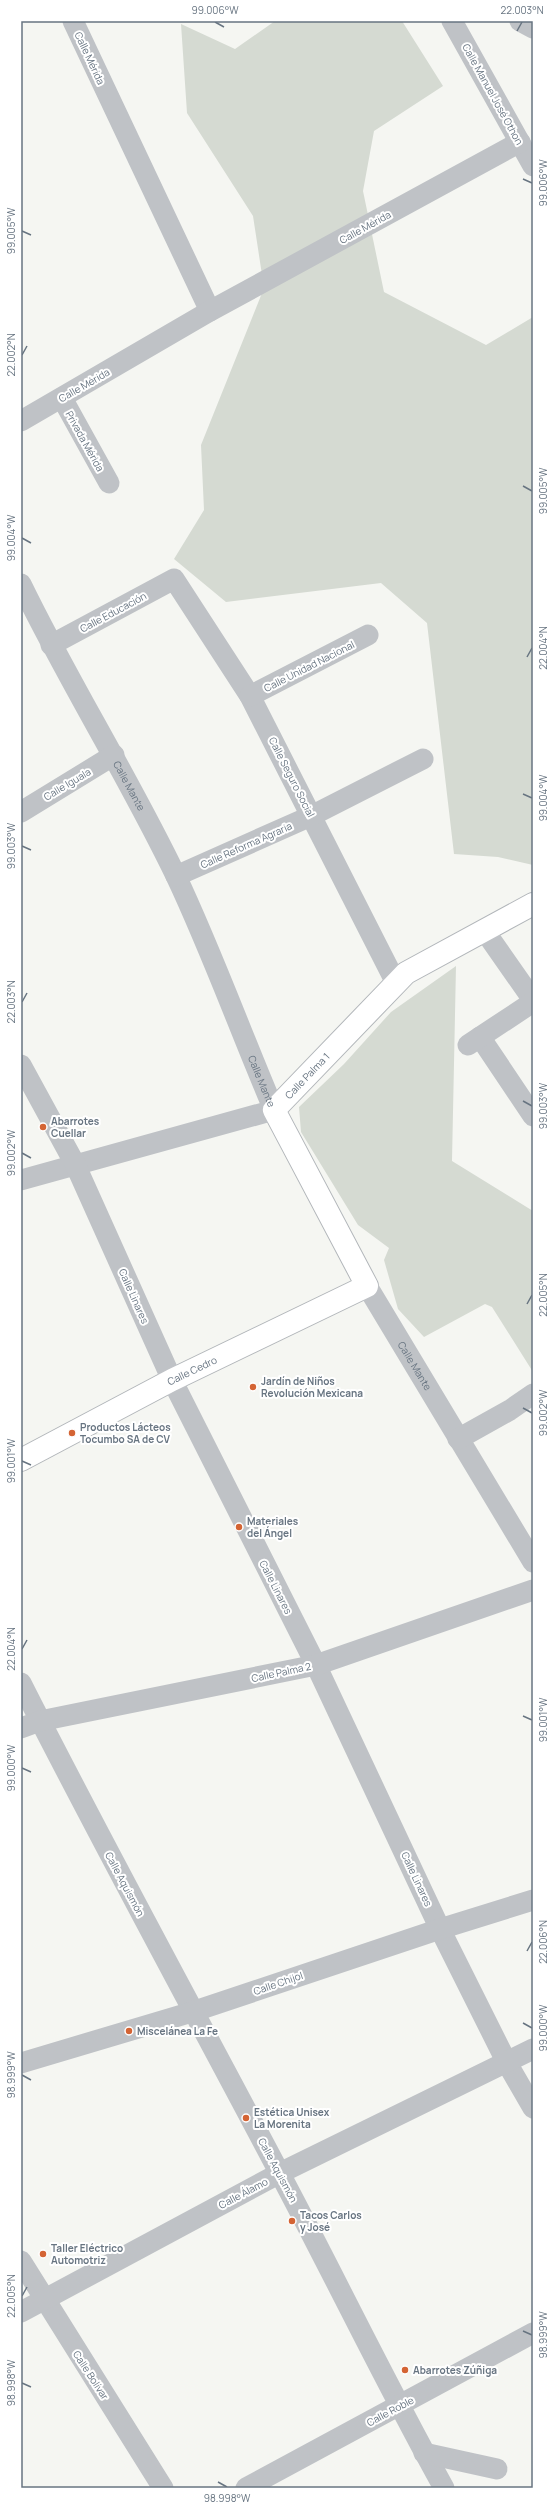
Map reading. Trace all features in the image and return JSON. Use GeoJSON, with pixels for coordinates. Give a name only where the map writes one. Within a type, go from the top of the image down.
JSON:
{"type":"FeatureCollection","features":[{"type":"Feature","properties":{"kind":"street","name":"Calle Mérida"},"geometry":{"type":"LineString","coordinates":[[73,21],[210,311]]}},
{"type":"Feature","properties":{"kind":"street","name":"Calle Manuel José Othon"},"geometry":{"type":"LineString","coordinates":[[452,21],[533,166]]}},
{"type":"Feature","properties":{"kind":"street"},"geometry":{"type":"LineString","coordinates":[[520,21],[533,28]]}},
{"type":"Feature","properties":{"kind":"street","name":"Calle Mérida"},"geometry":{"type":"LineString","coordinates":[[21,421],[210,311],[520,142]]}},
{"type":"Feature","properties":{"kind":"street","name":"Privada Mérida"},"geometry":{"type":"LineString","coordinates":[[62,398],[109,483]]}},
{"type":"Feature","properties":{"kind":"street","name":"Calle Educación"},"geometry":{"type":"LineString","coordinates":[[51,645],[174,579]]}},
{"type":"Feature","properties":{"kind":"street","name":"Calle Seguro Social"},"geometry":{"type":"LineString","coordinates":[[174,579],[250,696],[396,983]]}},
{"type":"Feature","properties":{"kind":"street","name":"Calle Mante"},"geometry":{"type":"LineString","coordinates":[[21,584],[51,645],[114,755],[176,876],[274,1110],[367,1286],[533,1562]]}},
{"type":"Feature","properties":{"kind":"street","name":"Calle Unidad Nacional"},"geometry":{"type":"LineString","coordinates":[[250,696],[368,635]]}},
{"type":"Feature","properties":{"kind":"street","name":"Calle Iguala"},"geometry":{"type":"LineString","coordinates":[[21,812],[114,755]]}},
{"type":"Feature","properties":{"kind":"street","name":"Calle Reforma Agraria"},"geometry":{"type":"LineString","coordinates":[[176,876],[311,816],[423,759]]}},
{"type":"Feature","properties":{"kind":"street","name":"Calle Palma 1"},"geometry":{"type":"LineString","coordinates":[[274,1110],[406,973],[533,904]]}},
{"type":"Feature","properties":{"kind":"street"},"geometry":{"type":"LineString","coordinates":[[484,930],[533,1001],[474,1041],[533,1116]]}},
{"type":"Feature","properties":{"kind":"street","name":"Calle Linares"},"geometry":{"type":"LineString","coordinates":[[21,1065],[75,1164],[172,1380],[316,1665],[440,1929],[507,2063],[533,2108]]}},
{"type":"Feature","properties":{"kind":"street"},"geometry":{"type":"LineString","coordinates":[[21,1180],[274,1110]]}},
{"type":"Feature","properties":{"kind":"street","name":"Calle Cedro"},"geometry":{"type":"LineString","coordinates":[[21,1460],[172,1380],[367,1286]]}},
{"type":"Feature","properties":{"kind":"street"},"geometry":{"type":"LineString","coordinates":[[458,1439],[510,1410],[533,1394]]}},
{"type":"Feature","properties":{"kind":"street","name":"Calle Palma 2"},"geometry":{"type":"LineString","coordinates":[[31,1724],[316,1665],[533,1590]]}},
{"type":"Feature","properties":{"kind":"street","name":"Calle Aquismón"},"geometry":{"type":"LineString","coordinates":[[21,1683],[31,1724],[280,2173],[398,2407],[444,2488]]}},
{"type":"Feature","properties":{"kind":"street","name":"Calle Chijol"},"geometry":{"type":"LineString","coordinates":[[21,2063],[192,2012],[440,1929],[533,1900]]}},
{"type":"Feature","properties":{"kind":"street","name":"Calle Álamo"},"geometry":{"type":"LineString","coordinates":[[21,2312],[280,2173],[533,2049]]}},
{"type":"Feature","properties":{"kind":"street","name":"Calle Bolívar"},"geometry":{"type":"LineString","coordinates":[[21,2261],[43,2299],[164,2488]]}},
{"type":"Feature","properties":{"kind":"street","name":"Calle Roble"},"geometry":{"type":"LineString","coordinates":[[246,2488],[533,2333]]}},
{"type":"Feature","properties":{"kind":"street"},"geometry":{"type":"LineString","coordinates":[[424,2453],[497,2469]]}},
{"type":"Feature","properties":{"kind":"shaded area"},"geometry":{"type":"Polygon","coordinates":[[[275,21],[402,21],[443,86],[374,131],[363,191],[384,292],[486,345],[533,317],[533,865],[498,857],[454,854],[427,623],[381,583],[226,602],[174,559],[204,510],[201,445],[264,288],[253,216],[187,113],[181,24],[235,49],[275,21]]]}},
{"type":"Feature","properties":{"kind":"shaded area"},"geometry":{"type":"Polygon","coordinates":[[[456,966],[452,1161],[533,1211],[533,1372],[492,1307],[485,1304],[424,1337],[398,1309],[384,1260],[389,1248],[358,1225],[301,1132],[299,1107],[344,1064],[391,1012],[456,966]]]}},
{"type":"Feature","properties":{"kind":"place","name":"Abarrotes Cuellar"},"geometry":{"type":"Point","coordinates":[43,1127]}},
{"type":"Feature","properties":{"kind":"place","name":"Jardín de Niños Revolución Mexicana"},"geometry":{"type":"Point","coordinates":[253,1387]}},
{"type":"Feature","properties":{"kind":"place","name":"Productos Lácteos Tocumbo SA de CV"},"geometry":{"type":"Point","coordinates":[72,1433]}},
{"type":"Feature","properties":{"kind":"place","name":"Materiales del Ángel"},"geometry":{"type":"Point","coordinates":[239,1527]}},
{"type":"Feature","properties":{"kind":"place","name":"Miscelánea La Fe"},"geometry":{"type":"Point","coordinates":[129,2031]}},
{"type":"Feature","properties":{"kind":"place","name":"Estética Unisex La Morenita"},"geometry":{"type":"Point","coordinates":[246,2118]}},
{"type":"Feature","properties":{"kind":"place","name":"Tacos Carlos y José"},"geometry":{"type":"Point","coordinates":[292,2221]}},
{"type":"Feature","properties":{"kind":"place","name":"Taller Eléctrico Automotriz"},"geometry":{"type":"Point","coordinates":[43,2254]}},
{"type":"Feature","properties":{"kind":"place","name":"Abarrotes Zúñiga"},"geometry":{"type":"Point","coordinates":[405,2370]}}]}
